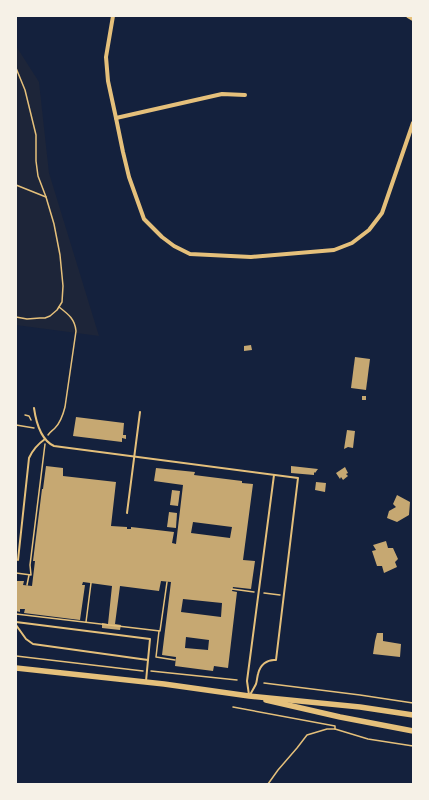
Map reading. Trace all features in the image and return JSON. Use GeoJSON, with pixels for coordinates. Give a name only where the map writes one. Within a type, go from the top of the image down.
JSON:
{"type":"FeatureCollection","features":[{"type":"Feature","properties":{"kind":"main road"},"geometry":{"type":"LineString","coordinates":[[16,668],[146,682],[249,696],[360,707],[413,715]]}},
{"type":"Feature","properties":{"kind":"main road"},"geometry":{"type":"LineString","coordinates":[[249,696],[340,717],[413,731]]}},
{"type":"Feature","properties":{"kind":"street"},"geometry":{"type":"LineString","coordinates":[[113,16],[106,57],[108,81],[129,177],[144,219],[162,237],[174,246],[190,254],[252,257],[334,250],[352,243],[369,230],[382,213],[413,123]]}},
{"type":"Feature","properties":{"kind":"street"},"geometry":{"type":"LineString","coordinates":[[408,16],[413,20]]}},
{"type":"Feature","properties":{"kind":"street"},"geometry":{"type":"LineString","coordinates":[[116,118],[222,94],[245,95]]}},
{"type":"Feature","properties":{"kind":"lane"},"geometry":{"type":"LineString","coordinates":[[34,408],[37,422],[45,440],[57,447],[298,478],[276,660],[272,659],[261,666],[257,682],[249,696]]}},
{"type":"Feature","properties":{"kind":"lane"},"geometry":{"type":"LineString","coordinates":[[127,513],[140,412]]}},
{"type":"Feature","properties":{"kind":"lane"},"geometry":{"type":"LineString","coordinates":[[18,560],[29,458],[36,446],[45,440]]}},
{"type":"Feature","properties":{"kind":"lane"},"geometry":{"type":"LineString","coordinates":[[249,696],[246,681],[274,474]]}},
{"type":"Feature","properties":{"kind":"lane"},"geometry":{"type":"LineString","coordinates":[[16,622],[150,639],[146,682]]}},
{"type":"Feature","properties":{"kind":"lane"},"geometry":{"type":"LineString","coordinates":[[16,625],[26,639],[33,644],[148,660]]}},
{"type":"Feature","properties":{"kind":"path"},"geometry":{"type":"LineString","coordinates":[[16,68],[25,90],[36,135],[36,161],[38,176],[54,224],[60,255],[63,286],[62,302],[53,313],[45,318],[27,319],[16,317]]}},
{"type":"Feature","properties":{"kind":"path"},"geometry":{"type":"LineString","coordinates":[[16,185],[46,198]]}},
{"type":"Feature","properties":{"kind":"path"},"geometry":{"type":"LineString","coordinates":[[27,585],[30,575],[45,440],[48,434],[61,421],[63,416],[76,331],[71,317],[59,307]]}},
{"type":"Feature","properties":{"kind":"path"},"geometry":{"type":"LineString","coordinates":[[16,425],[35,428]]}},
{"type":"Feature","properties":{"kind":"path"},"geometry":{"type":"LineString","coordinates":[[16,573],[29,575]]}},
{"type":"Feature","properties":{"kind":"path"},"geometry":{"type":"LineString","coordinates":[[167,582],[156,657],[176,660]]}},
{"type":"Feature","properties":{"kind":"path"},"geometry":{"type":"LineString","coordinates":[[86,622],[91,583]]}},
{"type":"Feature","properties":{"kind":"path"},"geometry":{"type":"LineString","coordinates":[[16,614],[159,631]]}},
{"type":"Feature","properties":{"kind":"path"},"geometry":{"type":"LineString","coordinates":[[16,656],[123,669],[237,680]]}},
{"type":"Feature","properties":{"kind":"path"},"geometry":{"type":"LineString","coordinates":[[264,683],[413,703]]}},
{"type":"Feature","properties":{"kind":"path"},"geometry":{"type":"LineString","coordinates":[[233,707],[335,726],[335,729]]}},
{"type":"Feature","properties":{"kind":"path"},"geometry":{"type":"LineString","coordinates":[[268,784],[307,735],[327,729],[335,729],[368,739],[413,746]]}},
{"type":"Feature","properties":{"kind":"shaded area"},"geometry":{"type":"Polygon","coordinates":[[[16,46],[39,82],[49,173],[99,336],[16,325],[16,46]]]}},
{"type":"Feature","properties":{"kind":"building"},"geometry":{"type":"Polygon","coordinates":[[[251,345],[252,350],[244,351],[244,346],[251,345]]]}},
{"type":"Feature","properties":{"kind":"building"},"geometry":{"type":"Polygon","coordinates":[[[355,357],[370,359],[366,390],[351,388],[355,357]]]}},
{"type":"Feature","properties":{"kind":"building"},"geometry":{"type":"Polygon","coordinates":[[[362,396],[366,396],[366,400],[362,400],[362,396]]]}},
{"type":"Feature","properties":{"kind":"building"},"geometry":{"type":"Polygon","coordinates":[[[76,417],[124,423],[123,435],[126,435],[126,439],[122,438],[122,442],[73,436],[76,417]]]}},
{"type":"Feature","properties":{"kind":"building"},"geometry":{"type":"Polygon","coordinates":[[[347,430],[355,431],[353,448],[348,447],[344,449],[347,430]]]}},
{"type":"Feature","properties":{"kind":"building"},"geometry":{"type":"Polygon","coordinates":[[[46,466],[63,468],[63,476],[116,482],[111,526],[127,527],[127,529],[131,529],[131,527],[174,532],[172,543],[176,544],[183,485],[154,481],[156,468],[195,472],[194,475],[242,481],[242,483],[253,484],[243,560],[255,561],[251,589],[233,587],[232,591],[237,592],[228,668],[214,666],[213,671],[175,666],[176,657],[162,655],[171,582],[161,581],[159,591],[120,586],[115,624],[121,625],[120,630],[102,628],[102,623],[108,624],[112,586],[83,582],[82,585],[85,585],[80,620],[24,613],[25,609],[20,609],[20,612],[16,611],[16,581],[24,581],[23,585],[32,586],[35,561],[33,561],[46,466]],[[193,522],[191,533],[230,538],[232,527],[193,522]],[[183,599],[181,612],[221,617],[222,603],[183,599]],[[186,637],[185,648],[208,650],[209,640],[186,637]]]}},
{"type":"Feature","properties":{"kind":"building"},"geometry":{"type":"Polygon","coordinates":[[[291,466],[318,469],[315,473],[314,472],[314,475],[291,473],[291,466]]]}},
{"type":"Feature","properties":{"kind":"building"},"geometry":{"type":"Polygon","coordinates":[[[345,467],[348,473],[346,474],[348,476],[343,480],[341,477],[340,479],[336,473],[345,467]]]}},
{"type":"Feature","properties":{"kind":"building"},"geometry":{"type":"Polygon","coordinates":[[[316,482],[326,483],[325,492],[315,490],[316,482]]]}},
{"type":"Feature","properties":{"kind":"building"},"geometry":{"type":"Polygon","coordinates":[[[172,490],[180,491],[178,506],[170,505],[172,490]]]}},
{"type":"Feature","properties":{"kind":"building"},"geometry":{"type":"Polygon","coordinates":[[[397,495],[410,502],[409,515],[397,522],[387,518],[389,511],[396,507],[393,504],[397,495]]]}},
{"type":"Feature","properties":{"kind":"building"},"geometry":{"type":"Polygon","coordinates":[[[169,512],[177,513],[176,528],[167,527],[169,512]]]}},
{"type":"Feature","properties":{"kind":"building"},"geometry":{"type":"Polygon","coordinates":[[[386,541],[388,548],[393,548],[398,559],[395,562],[397,567],[384,573],[382,566],[377,566],[372,551],[376,550],[373,545],[386,541]]]}},
{"type":"Feature","properties":{"kind":"building"},"geometry":{"type":"Polygon","coordinates":[[[377,633],[383,633],[383,641],[401,644],[400,657],[373,654],[377,633]]]}}]}
